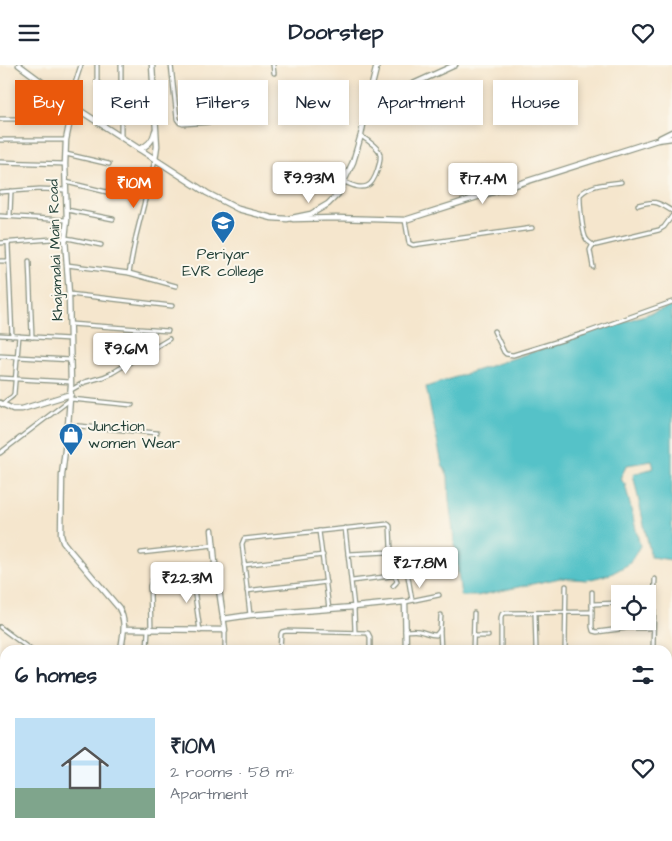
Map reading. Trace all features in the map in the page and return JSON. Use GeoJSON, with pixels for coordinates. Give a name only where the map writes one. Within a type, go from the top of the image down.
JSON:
{"type":"FeatureCollection","features":[{"type":"Feature","properties":{"kind":"main road"},"geometry":{"type":"LineString","coordinates":[[19,65],[40,80]]}},
{"type":"Feature","properties":{"kind":"main road"},"geometry":{"type":"LineString","coordinates":[[152,65],[153,80]]}},
{"type":"Feature","properties":{"kind":"main road"},"geometry":{"type":"LineString","coordinates":[[374,80],[378,65]]}},
{"type":"Feature","properties":{"kind":"main road"},"geometry":{"type":"LineString","coordinates":[[422,80],[455,65]]}},
{"type":"Feature","properties":{"kind":"main road"},"geometry":{"type":"LineString","coordinates":[[83,113],[207,193],[238,209],[272,218],[287,219],[405,220],[657,140],[672,138]]}},
{"type":"Feature","properties":{"kind":"main road","name":"Khajamalai Main Road"},"geometry":{"type":"LineString","coordinates":[[69,125],[65,154],[67,210],[65,238],[69,294],[71,394],[62,475],[62,539],[77,560],[119,608],[123,617],[124,629]]}},
{"type":"Feature","properties":{"kind":"main road"},"geometry":{"type":"LineString","coordinates":[[139,149],[146,147],[150,143],[156,125]]}},
{"type":"Feature","properties":{"kind":"main road"},"geometry":{"type":"LineString","coordinates":[[155,160],[157,146],[156,125]]}},
{"type":"Feature","properties":{"kind":"main road"},"geometry":{"type":"LineString","coordinates":[[287,219],[311,214],[328,204],[338,194],[353,162],[362,125]]}},
{"type":"Feature","properties":{"kind":"main road"},"geometry":{"type":"LineString","coordinates":[[657,140],[672,132]]}},
{"type":"Feature","properties":{"kind":"main road"},"geometry":{"type":"LineString","coordinates":[[1,404],[13,409],[22,409],[71,394]]}},
{"type":"Feature","properties":{"kind":"main road"},"geometry":{"type":"LineString","coordinates":[[122,645],[124,629],[225,631],[212,530]]}},
{"type":"Feature","properties":{"kind":"main road"},"geometry":{"type":"LineString","coordinates":[[223,619],[405,601],[406,645]]}},
{"type":"Feature","properties":{"kind":"street"},"geometry":{"type":"LineString","coordinates":[[77,80],[81,65]]}},
{"type":"Feature","properties":{"kind":"street"},"geometry":{"type":"LineString","coordinates":[[97,65],[97,80]]}},
{"type":"Feature","properties":{"kind":"street"},"geometry":{"type":"LineString","coordinates":[[121,65],[121,80]]}},
{"type":"Feature","properties":{"kind":"street"},"geometry":{"type":"LineString","coordinates":[[171,65],[178,120]]}},
{"type":"Feature","properties":{"kind":"street"},"geometry":{"type":"LineString","coordinates":[[273,65],[274,73]]}},
{"type":"Feature","properties":{"kind":"street"},"geometry":{"type":"LineString","coordinates":[[0,119],[15,119]]}},
{"type":"Feature","properties":{"kind":"street"},"geometry":{"type":"LineString","coordinates":[[121,125],[121,138]]}},
{"type":"Feature","properties":{"kind":"street"},"geometry":{"type":"LineString","coordinates":[[344,182],[360,187],[368,186],[374,180],[380,154],[372,144],[360,135]]}},
{"type":"Feature","properties":{"kind":"street"},"geometry":{"type":"LineString","coordinates":[[0,139],[66,140]]}},
{"type":"Feature","properties":{"kind":"street"},"geometry":{"type":"LineString","coordinates":[[65,154],[109,163]]}},
{"type":"Feature","properties":{"kind":"street"},"geometry":{"type":"LineString","coordinates":[[129,273],[155,160]]}},
{"type":"Feature","properties":{"kind":"street"},"geometry":{"type":"LineString","coordinates":[[0,162],[65,164]]}},
{"type":"Feature","properties":{"kind":"street"},"geometry":{"type":"LineString","coordinates":[[65,182],[119,195]]}},
{"type":"Feature","properties":{"kind":"street"},"geometry":{"type":"LineString","coordinates":[[594,246],[587,241],[584,233],[580,195],[598,185],[621,182]]}},
{"type":"Feature","properties":{"kind":"street"},"geometry":{"type":"LineString","coordinates":[[0,192],[40,189],[66,190]]}},
{"type":"Feature","properties":{"kind":"street"},"geometry":{"type":"LineString","coordinates":[[10,216],[11,191]]}},
{"type":"Feature","properties":{"kind":"street"},"geometry":{"type":"LineString","coordinates":[[638,205],[654,202],[672,211]]}},
{"type":"Feature","properties":{"kind":"street"},"geometry":{"type":"LineString","coordinates":[[67,210],[113,219]]}},
{"type":"Feature","properties":{"kind":"street"},"geometry":{"type":"LineString","coordinates":[[0,216],[67,220]]}},
{"type":"Feature","properties":{"kind":"street"},"geometry":{"type":"LineString","coordinates":[[593,267],[591,247],[659,230],[664,227],[672,216]]}},
{"type":"Feature","properties":{"kind":"street"},"geometry":{"type":"LineString","coordinates":[[405,220],[409,243],[413,245],[532,228]]}},
{"type":"Feature","properties":{"kind":"street"},"geometry":{"type":"LineString","coordinates":[[0,243],[65,238],[101,245]]}},
{"type":"Feature","properties":{"kind":"street"},"geometry":{"type":"LineString","coordinates":[[8,243],[12,336]]}},
{"type":"Feature","properties":{"kind":"street"},"geometry":{"type":"LineString","coordinates":[[0,261],[8,261]]}},
{"type":"Feature","properties":{"kind":"street"},"geometry":{"type":"LineString","coordinates":[[29,261],[32,337]]}},
{"type":"Feature","properties":{"kind":"street"},"geometry":{"type":"LineString","coordinates":[[66,265],[129,273],[176,286]]}},
{"type":"Feature","properties":{"kind":"street"},"geometry":{"type":"LineString","coordinates":[[69,294],[172,306]]}},
{"type":"Feature","properties":{"kind":"street"},"geometry":{"type":"LineString","coordinates":[[494,331],[504,352],[513,355],[586,333],[672,302]]}},
{"type":"Feature","properties":{"kind":"street"},"geometry":{"type":"LineString","coordinates":[[70,324],[168,331]]}},
{"type":"Feature","properties":{"kind":"street"},"geometry":{"type":"LineString","coordinates":[[0,335],[70,339]]}},
{"type":"Feature","properties":{"kind":"street"},"geometry":{"type":"LineString","coordinates":[[1,404],[13,397],[14,394],[19,337]]}},
{"type":"Feature","properties":{"kind":"street"},"geometry":{"type":"LineString","coordinates":[[0,453],[85,383],[112,373],[169,339]]}},
{"type":"Feature","properties":{"kind":"street"},"geometry":{"type":"LineString","coordinates":[[0,356],[71,360]]}},
{"type":"Feature","properties":{"kind":"street"},"geometry":{"type":"LineString","coordinates":[[0,378],[71,381]]}},
{"type":"Feature","properties":{"kind":"street"},"geometry":{"type":"LineString","coordinates":[[71,394],[132,405]]}},
{"type":"Feature","properties":{"kind":"street"},"geometry":{"type":"LineString","coordinates":[[68,425],[157,433]]}},
{"type":"Feature","properties":{"kind":"street"},"geometry":{"type":"LineString","coordinates":[[250,615],[242,544],[244,539],[388,524],[390,526],[391,550],[389,552],[348,554]]}},
{"type":"Feature","properties":{"kind":"street"},"geometry":{"type":"LineString","coordinates":[[344,528],[352,581],[355,632]]}},
{"type":"Feature","properties":{"kind":"street"},"geometry":{"type":"LineString","coordinates":[[319,531],[330,609]]}},
{"type":"Feature","properties":{"kind":"street"},"geometry":{"type":"LineString","coordinates":[[141,553],[214,545]]}},
{"type":"Feature","properties":{"kind":"street"},"geometry":{"type":"LineString","coordinates":[[244,565],[323,555]]}},
{"type":"Feature","properties":{"kind":"street"},"geometry":{"type":"LineString","coordinates":[[412,600],[405,559],[417,557]]}},
{"type":"Feature","properties":{"kind":"street"},"geometry":{"type":"LineString","coordinates":[[148,645],[150,586],[152,580],[216,572]]}},
{"type":"Feature","properties":{"kind":"street"},"geometry":{"type":"LineString","coordinates":[[192,575],[200,631]]}},
{"type":"Feature","properties":{"kind":"street"},"geometry":{"type":"LineString","coordinates":[[352,581],[392,576],[397,578],[393,586]]}},
{"type":"Feature","properties":{"kind":"street"},"geometry":{"type":"LineString","coordinates":[[655,579],[655,585]]}},
{"type":"Feature","properties":{"kind":"street"},"geometry":{"type":"LineString","coordinates":[[247,591],[326,582]]}},
{"type":"Feature","properties":{"kind":"street"},"geometry":{"type":"LineString","coordinates":[[565,645],[566,587]]}},
{"type":"Feature","properties":{"kind":"street"},"geometry":{"type":"LineString","coordinates":[[592,592],[593,631],[611,630]]}},
{"type":"Feature","properties":{"kind":"street"},"geometry":{"type":"LineString","coordinates":[[405,601],[439,595]]}},
{"type":"Feature","properties":{"kind":"street"},"geometry":{"type":"LineString","coordinates":[[592,606],[593,604],[611,603]]}},
{"type":"Feature","properties":{"kind":"street"},"geometry":{"type":"LineString","coordinates":[[501,645],[502,614],[592,612]]}},
{"type":"Feature","properties":{"kind":"street"},"geometry":{"type":"LineString","coordinates":[[473,645],[474,613]]}},
{"type":"Feature","properties":{"kind":"street"},"geometry":{"type":"LineString","coordinates":[[535,613],[536,645]]}},
{"type":"Feature","properties":{"kind":"street"},"geometry":{"type":"LineString","coordinates":[[441,615],[441,645]]}},
{"type":"Feature","properties":{"kind":"street"},"geometry":{"type":"LineString","coordinates":[[0,627],[23,645]]}},
{"type":"Feature","properties":{"kind":"street"},"geometry":{"type":"LineString","coordinates":[[405,631],[420,631],[424,634],[436,635],[440,630]]}},
{"type":"Feature","properties":{"kind":"street"},"geometry":{"type":"LineString","coordinates":[[653,630],[654,645]]}},
{"type":"Feature","properties":{"kind":"street"},"geometry":{"type":"LineString","coordinates":[[225,631],[225,645]]}},
{"type":"Feature","properties":{"kind":"street"},"geometry":{"type":"LineString","coordinates":[[280,645],[283,631],[366,633],[370,635],[370,645]]}},
{"type":"Feature","properties":{"kind":"street"},"geometry":{"type":"LineString","coordinates":[[474,636],[488,636]]}},
{"type":"Feature","properties":{"kind":"water"},"geometry":{"type":"Polygon","coordinates":[[[672,306],[672,560],[651,557],[633,474],[654,468],[652,461],[627,465],[621,476],[625,484],[640,546],[629,564],[611,574],[587,580],[560,578],[477,596],[461,596],[449,500],[448,476],[442,464],[426,387],[672,306]]]}},
{"type":"Feature","properties":{"kind":"place","name":"Periyar EVR college"},"geometry":{"type":"Point","coordinates":[223,244]}},
{"type":"Feature","properties":{"kind":"place","name":"Junction women Wear"},"geometry":{"type":"Point","coordinates":[71,456]}}]}
